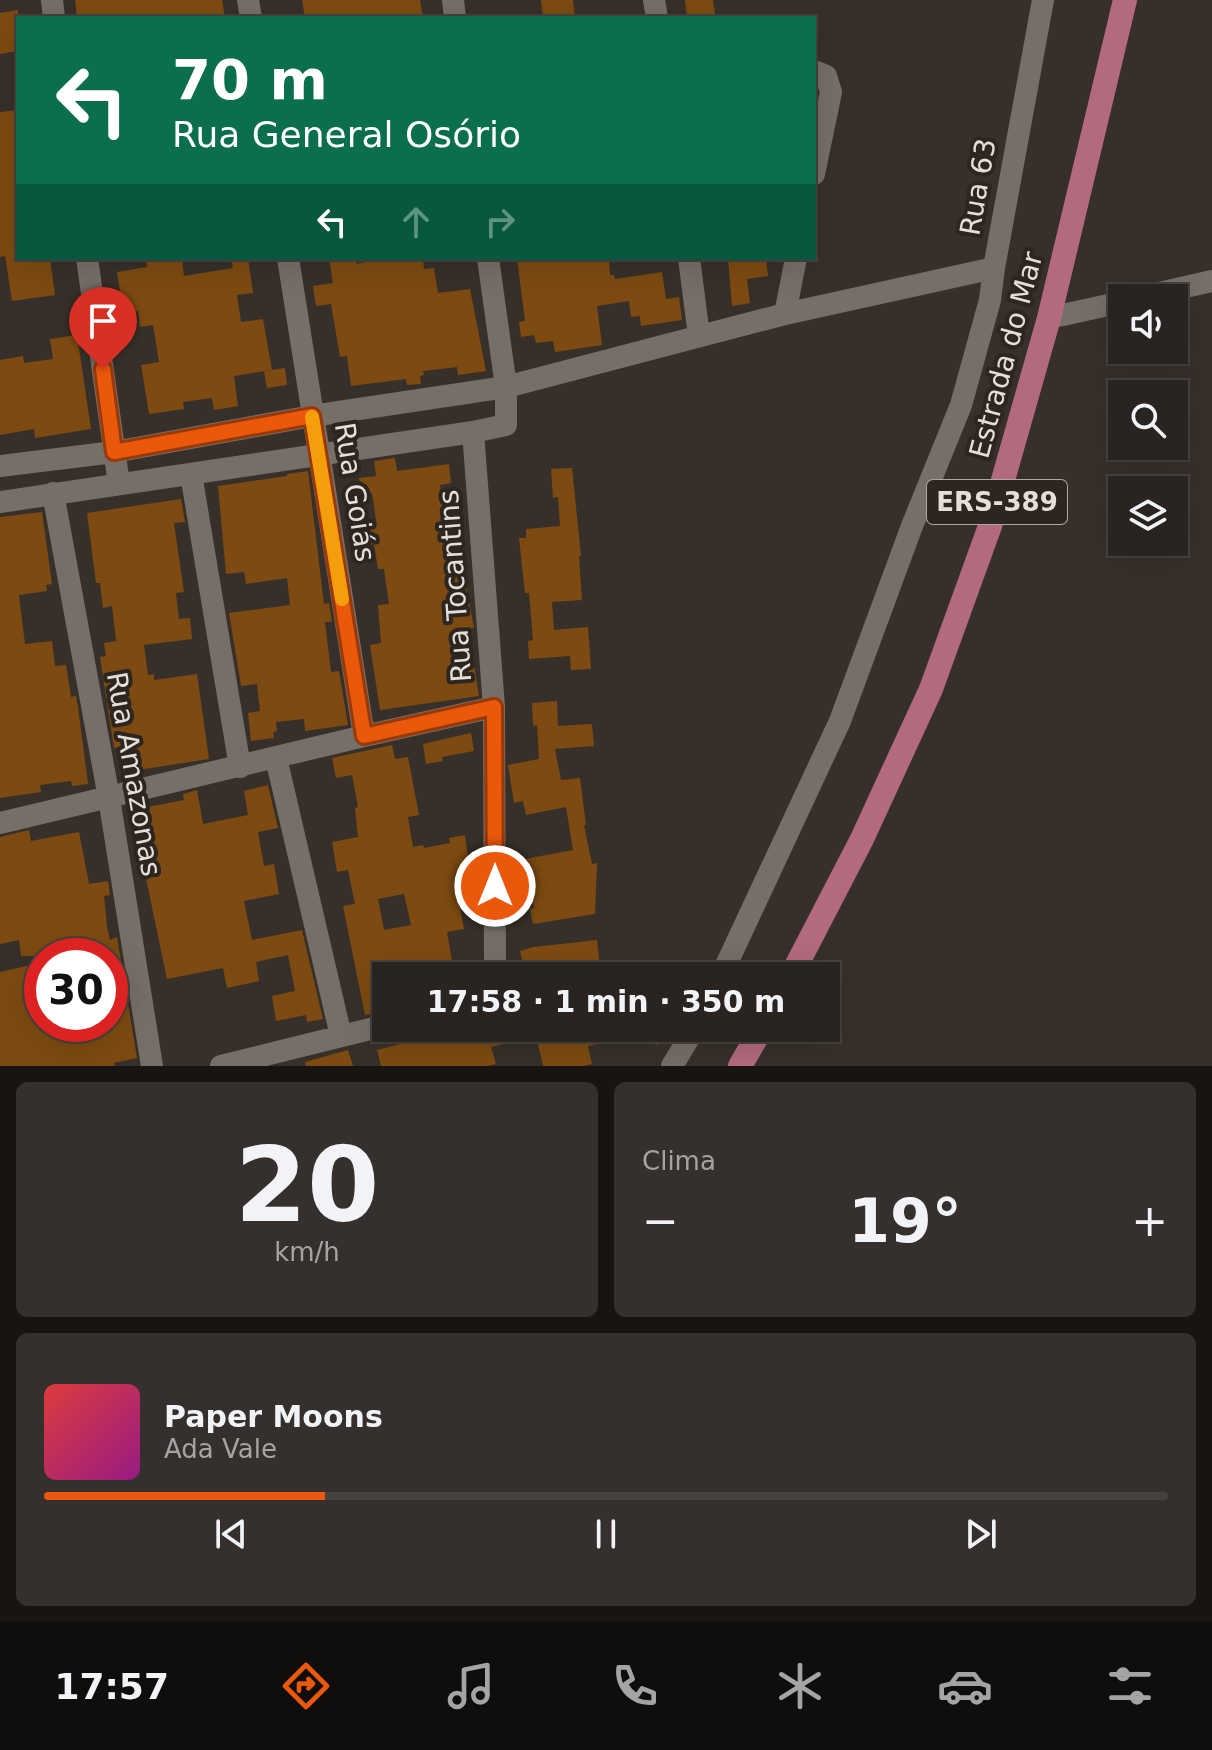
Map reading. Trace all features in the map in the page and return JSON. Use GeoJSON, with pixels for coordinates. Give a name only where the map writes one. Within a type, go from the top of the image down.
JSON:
{"type":"FeatureCollection","features":[{"type":"Feature","properties":{"kind":"main road","name":"Estrada do Mar"},"geometry":{"type":"LineString","coordinates":[[798,962],[862,839],[931,689],[990,526],[1049,318],[1125,0]]}},
{"type":"Feature","properties":{"kind":"main road"},"geometry":{"type":"LineString","coordinates":[[740,1066],[754,1042]]}},
{"type":"Feature","properties":{"kind":"street","name":"Rua 63"},"geometry":{"type":"LineString","coordinates":[[0,466],[114,452],[312,416],[506,387],[785,314],[994,268],[1043,0]]}},
{"type":"Feature","properties":{"kind":"street"},"geometry":{"type":"LineString","coordinates":[[816,72],[826,76],[831,92],[816,164]]}},
{"type":"Feature","properties":{"kind":"street"},"geometry":{"type":"LineString","coordinates":[[87,260],[119,484]]}},
{"type":"Feature","properties":{"kind":"street","name":"Rua Goiás"},"geometry":{"type":"LineString","coordinates":[[288,260],[364,736]]}},
{"type":"Feature","properties":{"kind":"street"},"geometry":{"type":"LineString","coordinates":[[0,502],[506,425],[506,387],[488,260]]}},
{"type":"Feature","properties":{"kind":"street"},"geometry":{"type":"LineString","coordinates":[[689,260],[699,336]]}},
{"type":"Feature","properties":{"kind":"street"},"geometry":{"type":"LineString","coordinates":[[785,314],[796,260]]}},
{"type":"Feature","properties":{"kind":"street"},"geometry":{"type":"LineString","coordinates":[[728,962],[840,721],[912,526],[961,405],[990,300],[994,268]]}},
{"type":"Feature","properties":{"kind":"street"},"geometry":{"type":"LineString","coordinates":[[1188,286],[1212,281]]}},
{"type":"Feature","properties":{"kind":"street"},"geometry":{"type":"LineString","coordinates":[[1049,318],[1108,305]]}},
{"type":"Feature","properties":{"kind":"street","name":"Rua Tocantins"},"geometry":{"type":"LineString","coordinates":[[473,432],[494,707],[495,962]]}},
{"type":"Feature","properties":{"kind":"street"},"geometry":{"type":"LineString","coordinates":[[191,474],[240,767]]}},
{"type":"Feature","properties":{"kind":"street","name":"Rua Amazonas"},"geometry":{"type":"LineString","coordinates":[[53,493],[109,798],[152,1066]]}},
{"type":"Feature","properties":{"kind":"street"},"geometry":{"type":"LineString","coordinates":[[0,823],[494,707]]}},
{"type":"Feature","properties":{"kind":"street"},"geometry":{"type":"LineString","coordinates":[[276,758],[341,1036]]}},
{"type":"Feature","properties":{"kind":"street"},"geometry":{"type":"LineString","coordinates":[[221,1066],[372,1028]]}},
{"type":"Feature","properties":{"kind":"street"},"geometry":{"type":"LineString","coordinates":[[672,1066],[687,1042]]}},
{"type":"Feature","properties":{"kind":"building"},"geometry":{"type":"Polygon","coordinates":[[[75,0],[222,0],[225,16],[77,16],[75,0]]]}},
{"type":"Feature","properties":{"kind":"building"},"geometry":{"type":"Polygon","coordinates":[[[302,0],[420,0],[423,16],[305,16],[302,0]]]}},
{"type":"Feature","properties":{"kind":"building"},"geometry":{"type":"Polygon","coordinates":[[[541,0],[573,0],[575,16],[543,16],[541,0]]]}},
{"type":"Feature","properties":{"kind":"building"},"geometry":{"type":"Polygon","coordinates":[[[685,0],[713,0],[715,14],[687,16],[685,0]]]}},
{"type":"Feature","properties":{"kind":"building"},"geometry":{"type":"Polygon","coordinates":[[[18,10],[16,51],[0,54],[0,13],[18,10]]]}},
{"type":"Feature","properties":{"kind":"building"},"geometry":{"type":"Polygon","coordinates":[[[16,110],[16,260],[50,260],[55,295],[12,301],[5,256],[0,257],[0,112],[16,110]]]}},
{"type":"Feature","properties":{"kind":"building"},"geometry":{"type":"Polygon","coordinates":[[[146,260],[182,260],[184,276],[233,268],[231,260],[248,260],[253,293],[237,295],[241,322],[263,319],[272,370],[234,376],[238,406],[214,410],[212,398],[183,402],[184,409],[149,414],[141,365],[159,362],[153,325],[140,327],[138,311],[123,313],[117,272],[147,267],[146,260]]]}},
{"type":"Feature","properties":{"kind":"building"},"geometry":{"type":"Polygon","coordinates":[[[329,260],[356,260],[356,264],[376,260],[423,260],[424,269],[434,268],[438,293],[470,289],[486,371],[458,375],[457,367],[423,371],[421,384],[407,385],[406,379],[351,386],[347,356],[340,357],[331,304],[316,306],[313,286],[333,283],[329,260]]]}},
{"type":"Feature","properties":{"kind":"building"},"geometry":{"type":"Polygon","coordinates":[[[517,260],[609,260],[610,275],[614,275],[615,279],[662,272],[666,299],[679,297],[682,320],[641,326],[640,316],[631,317],[629,301],[597,306],[602,345],[555,352],[553,341],[536,343],[534,335],[521,337],[519,322],[525,321],[517,260]]]}},
{"type":"Feature","properties":{"kind":"building"},"geometry":{"type":"Polygon","coordinates":[[[728,260],[766,260],[768,276],[747,279],[750,303],[732,306],[728,260]]]}},
{"type":"Feature","properties":{"kind":"building"},"geometry":{"type":"Polygon","coordinates":[[[77,335],[91,429],[35,438],[34,429],[0,435],[0,360],[23,356],[24,363],[53,359],[50,339],[77,335]]]}},
{"type":"Feature","properties":{"kind":"building"},"geometry":{"type":"Polygon","coordinates":[[[285,368],[287,385],[267,388],[264,371],[285,368]]]}},
{"type":"Feature","properties":{"kind":"building"},"geometry":{"type":"Polygon","coordinates":[[[395,458],[397,471],[449,464],[451,483],[440,485],[447,534],[462,532],[467,569],[463,569],[474,628],[468,629],[479,696],[380,710],[370,645],[381,643],[378,605],[389,604],[384,569],[378,569],[374,544],[359,546],[357,529],[377,526],[372,493],[361,495],[359,478],[376,476],[374,461],[395,458]]]}},
{"type":"Feature","properties":{"kind":"building"},"geometry":{"type":"Polygon","coordinates":[[[572,468],[582,600],[552,602],[554,630],[588,627],[591,669],[571,670],[570,656],[529,659],[528,641],[533,640],[529,593],[525,593],[519,538],[526,538],[526,529],[560,526],[558,497],[553,498],[551,469],[572,468]]]}},
{"type":"Feature","properties":{"kind":"building"},"geometry":{"type":"Polygon","coordinates":[[[308,471],[324,604],[329,603],[332,622],[325,622],[331,672],[339,671],[348,725],[305,731],[304,719],[276,722],[274,738],[251,741],[248,713],[260,711],[257,684],[241,686],[229,613],[290,605],[287,578],[246,584],[244,572],[226,574],[218,486],[308,471]]]}},
{"type":"Feature","properties":{"kind":"building"},"geometry":{"type":"Polygon","coordinates":[[[181,499],[185,522],[174,523],[184,592],[176,593],[179,619],[190,618],[192,639],[144,645],[148,675],[154,674],[154,680],[197,674],[209,759],[138,770],[135,746],[114,748],[100,657],[106,656],[104,643],[116,641],[112,606],[103,608],[100,583],[96,583],[87,513],[181,499]]]}},
{"type":"Feature","properties":{"kind":"building"},"geometry":{"type":"Polygon","coordinates":[[[42,512],[52,584],[46,585],[47,591],[19,595],[25,644],[52,641],[55,666],[66,665],[71,697],[76,696],[88,784],[72,786],[71,781],[40,785],[41,792],[0,798],[0,517],[42,512]]]}},
{"type":"Feature","properties":{"kind":"building"},"geometry":{"type":"Polygon","coordinates":[[[557,701],[558,726],[592,724],[594,746],[555,749],[561,780],[580,778],[584,825],[592,864],[597,863],[595,914],[533,924],[530,909],[534,908],[525,859],[573,850],[566,807],[526,815],[523,801],[514,803],[508,765],[539,759],[532,703],[557,701]]]}},
{"type":"Feature","properties":{"kind":"building"},"geometry":{"type":"Polygon","coordinates":[[[471,733],[474,751],[442,757],[443,761],[426,764],[423,744],[471,733]]]}},
{"type":"Feature","properties":{"kind":"building"},"geometry":{"type":"Polygon","coordinates":[[[392,745],[395,759],[408,757],[419,815],[408,817],[413,847],[450,843],[449,838],[465,835],[472,888],[457,891],[464,929],[447,932],[452,962],[372,962],[372,1014],[365,1015],[343,906],[355,904],[348,870],[337,872],[332,842],[358,837],[355,808],[358,807],[352,775],[336,778],[332,758],[392,745]],[[404,894],[378,899],[384,930],[411,925],[404,894]]]}},
{"type":"Feature","properties":{"kind":"building"},"geometry":{"type":"Polygon","coordinates":[[[268,785],[278,828],[258,832],[264,866],[274,864],[279,894],[244,901],[252,940],[302,930],[323,1019],[307,1022],[306,1015],[276,1021],[272,996],[295,991],[288,955],[256,962],[259,981],[227,988],[223,968],[167,979],[142,859],[145,858],[140,830],[136,831],[132,810],[184,800],[183,794],[197,790],[203,824],[248,815],[244,791],[268,785]]]}},
{"type":"Feature","properties":{"kind":"building"},"geometry":{"type":"Polygon","coordinates":[[[29,830],[31,841],[79,832],[89,884],[108,881],[110,895],[104,896],[110,938],[24,938],[24,956],[21,956],[19,940],[0,944],[0,837],[29,830]]]}},
{"type":"Feature","properties":{"kind":"building"},"geometry":{"type":"Polygon","coordinates":[[[597,940],[599,962],[523,962],[520,951],[597,940]]]}},
{"type":"Feature","properties":{"kind":"building"},"geometry":{"type":"Polygon","coordinates":[[[24,967],[24,1042],[128,1042],[128,1004],[137,1058],[114,1063],[115,1066],[0,1066],[0,972],[24,967]]]}},
{"type":"Feature","properties":{"kind":"building"},"geometry":{"type":"Polygon","coordinates":[[[408,1042],[510,1042],[491,1047],[496,1064],[488,1066],[381,1066],[377,1050],[408,1042]]]}},
{"type":"Feature","properties":{"kind":"building"},"geometry":{"type":"Polygon","coordinates":[[[538,1042],[607,1042],[588,1046],[592,1064],[543,1066],[538,1042]]]}},
{"type":"Feature","properties":{"kind":"building"},"geometry":{"type":"Polygon","coordinates":[[[348,1050],[353,1066],[306,1066],[305,1062],[348,1050]]]}},
{"type":"Feature","properties":{"kind":"slow traffic"},"geometry":{"type":"LineString","coordinates":[[312,417],[342,599]]}},
{"type":"Feature","properties":{"kind":"route"},"geometry":{"type":"LineString","coordinates":[[103,369],[114,452],[312,416],[364,736],[494,707],[495,886]]}}]}
